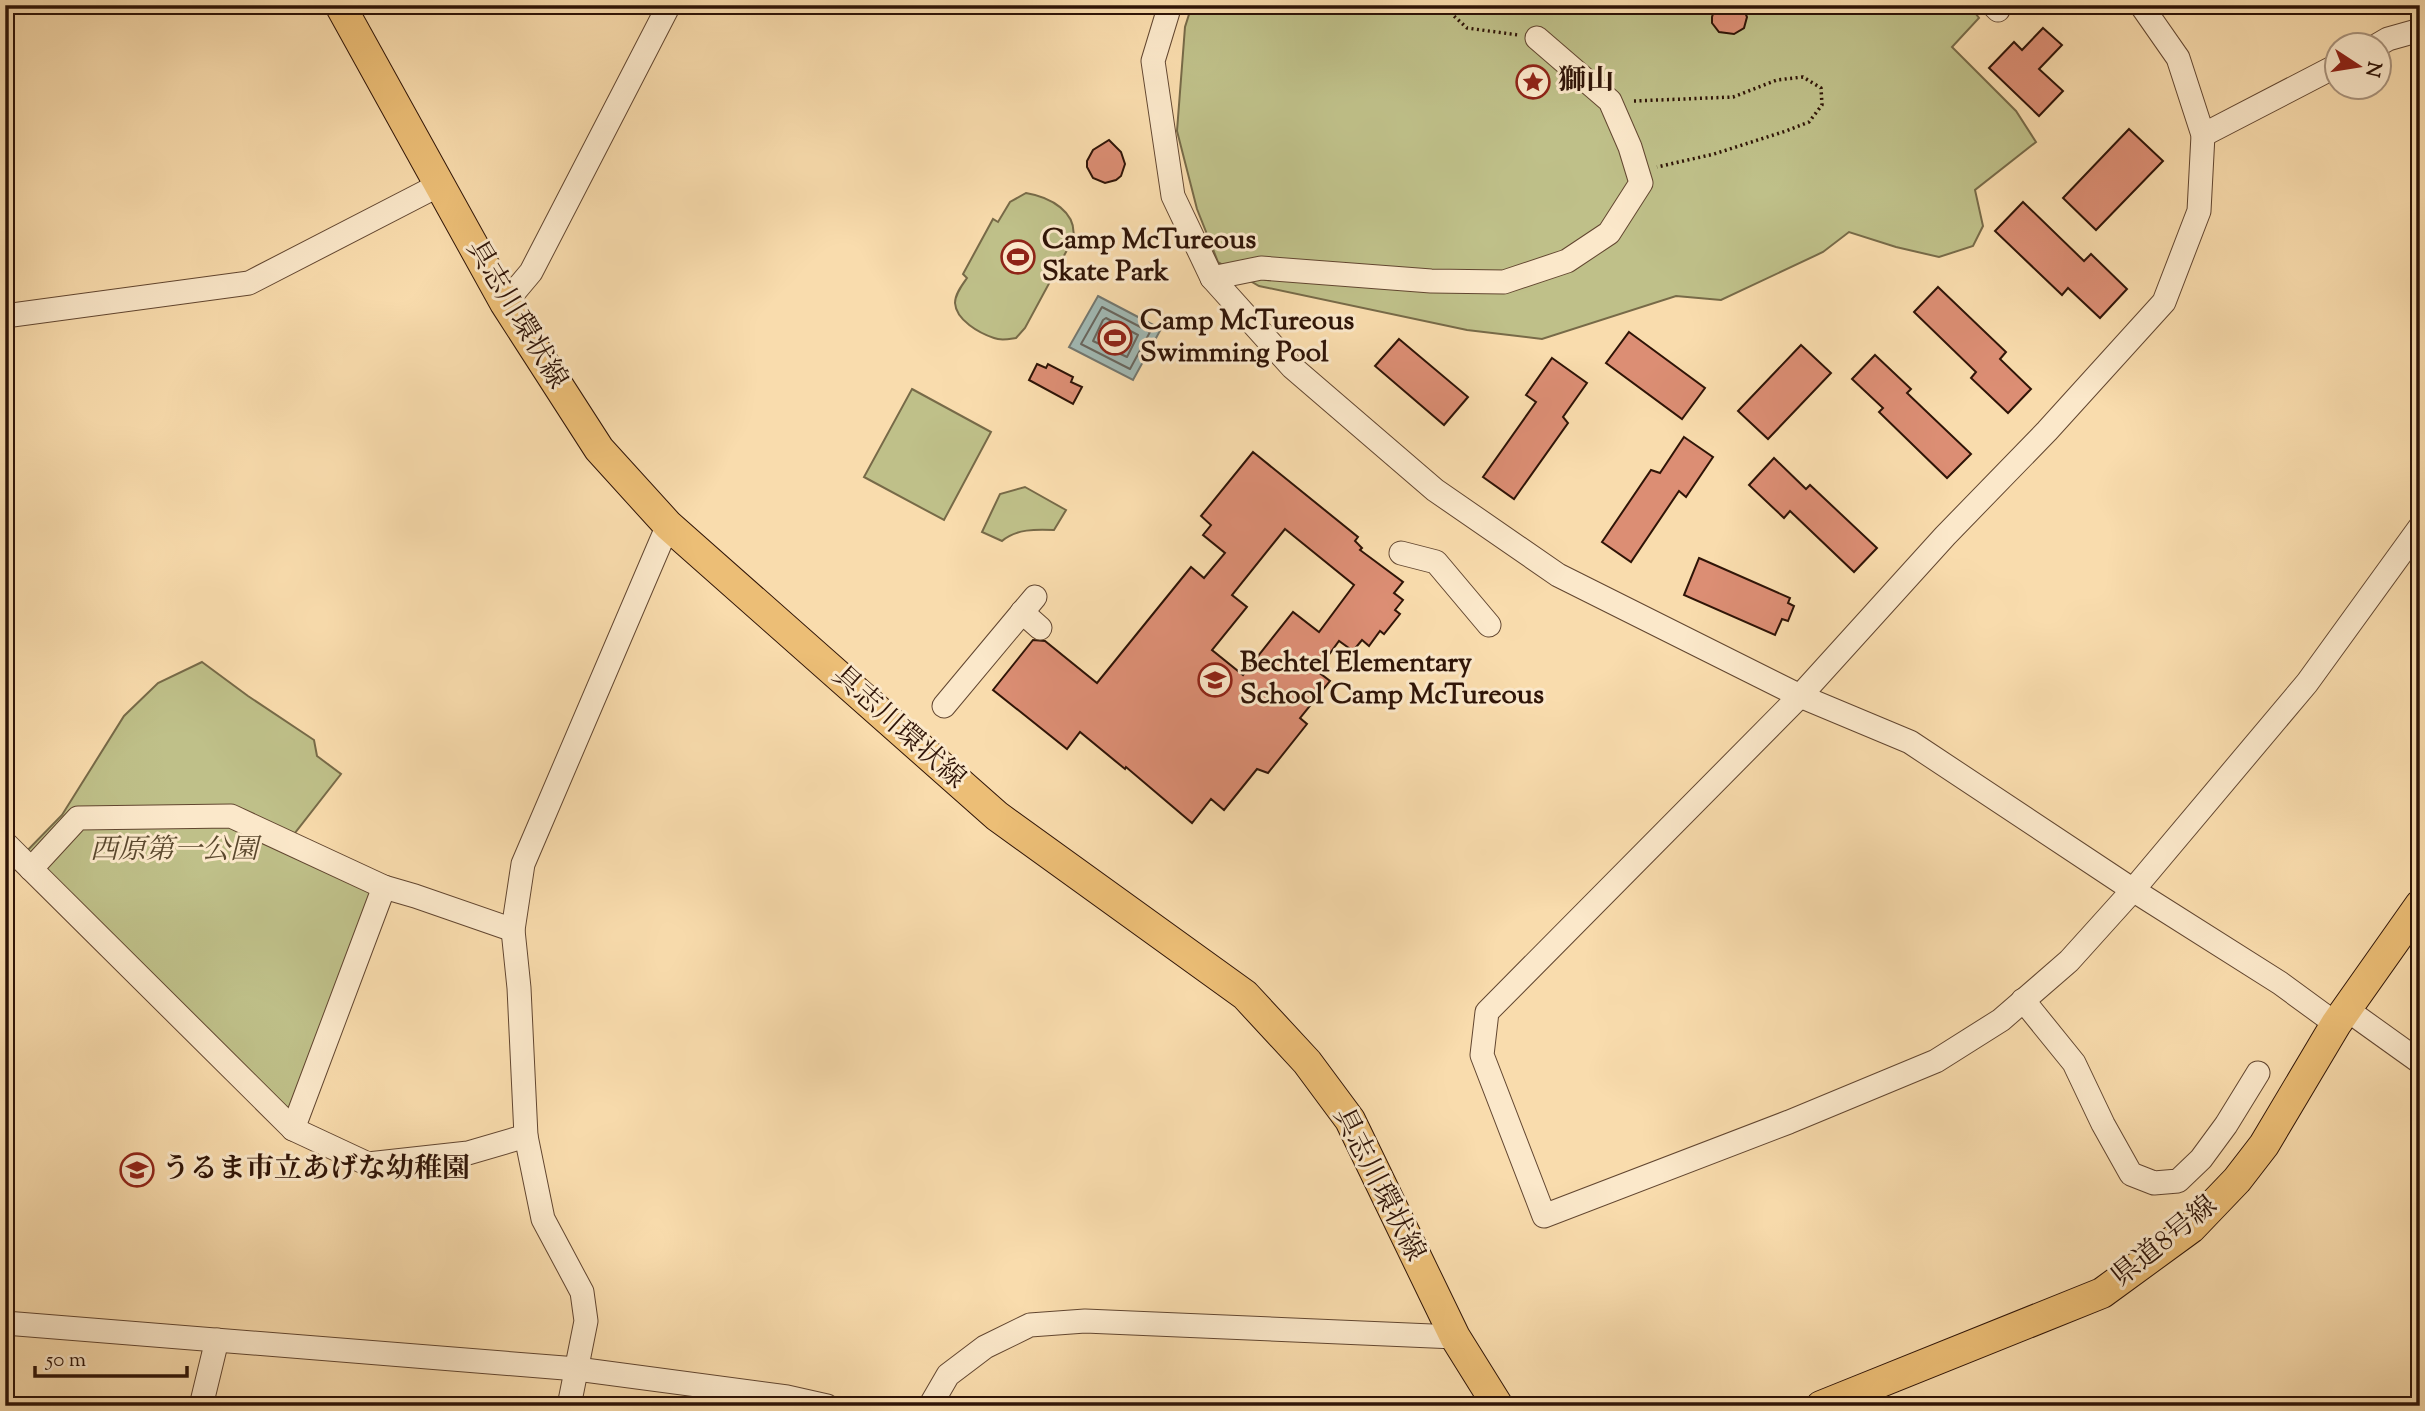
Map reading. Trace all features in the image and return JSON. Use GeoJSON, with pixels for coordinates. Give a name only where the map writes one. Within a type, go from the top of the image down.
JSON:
{"type":"FeatureCollection","features":[{"type":"Feature","properties":{"kind":"main road","name":"具志川環状線"},"geometry":{"type":"LineString","coordinates":[[340,5],[505,303],[598,449],[668,525],[997,816],[1245,995],[1307,1062],[1350,1120],[1455,1337],[1498,1406]]}},
{"type":"Feature","properties":{"kind":"main road","name":"県道8号線"},"geometry":{"type":"LineString","coordinates":[[1821,1406],[2102,1293],[2191,1228],[2237,1180],[2264,1145],[2341,1017],[2420,905]]}},
{"type":"Feature","properties":{"kind":"street"},"geometry":{"type":"LineString","coordinates":[[505,303],[531,272],[669,5]]}},
{"type":"Feature","properties":{"kind":"street"},"geometry":{"type":"LineString","coordinates":[[1170,5],[1153,61],[1173,196],[1212,278],[1292,367],[1436,490],[1558,575],[1800,696],[1910,742],[2133,890],[2280,983],[2420,1062]]}},
{"type":"Feature","properties":{"kind":"street"},"geometry":{"type":"LineString","coordinates":[[2141,5],[2178,58],[2203,135],[2199,211],[2164,302],[1800,696],[1487,1012],[1482,1055],[1544,1216],[1789,1122],[1936,1061],[2001,1020],[2069,961],[2133,890],[2307,682],[2420,527]]}},
{"type":"Feature","properties":{"kind":"street"},"geometry":{"type":"LineString","coordinates":[[2394,37],[2420,30]]}},
{"type":"Feature","properties":{"kind":"street"},"geometry":{"type":"LineString","coordinates":[[1212,278],[1261,268],[1431,281],[1504,282],[1567,261],[1609,233],[1641,183],[1630,147],[1609,101],[1537,38]]}},
{"type":"Feature","properties":{"kind":"street"},"geometry":{"type":"LineString","coordinates":[[2203,135],[2324,72]]}},
{"type":"Feature","properties":{"kind":"street"},"geometry":{"type":"LineString","coordinates":[[5,316],[249,283],[441,184]]}},
{"type":"Feature","properties":{"kind":"street"},"geometry":{"type":"LineString","coordinates":[[569,1406],[586,1321],[582,1292],[543,1219],[526,1136],[519,988],[513,930],[523,864],[668,525]]}},
{"type":"Feature","properties":{"kind":"street"},"geometry":{"type":"LineString","coordinates":[[1401,553],[1436,562],[1489,625]]}},
{"type":"Feature","properties":{"kind":"street"},"geometry":{"type":"LineString","coordinates":[[944,706],[1028,605],[1040,628]]}},
{"type":"Feature","properties":{"kind":"street"},"geometry":{"type":"LineString","coordinates":[[31,869],[78,818],[232,816],[384,887],[415,895],[513,930]]}},
{"type":"Feature","properties":{"kind":"street"},"geometry":{"type":"LineString","coordinates":[[5,843],[293,1129],[368,1164],[468,1153],[526,1136]]}},
{"type":"Feature","properties":{"kind":"street"},"geometry":{"type":"LineString","coordinates":[[293,1129],[384,887]]}},
{"type":"Feature","properties":{"kind":"street"},"geometry":{"type":"LineString","coordinates":[[2023,1000],[2074,1063],[2102,1124],[2131,1174],[2154,1184],[2178,1181],[2201,1159],[2258,1073]]}},
{"type":"Feature","properties":{"kind":"street"},"geometry":{"type":"LineString","coordinates":[[930,1406],[948,1375],[985,1347],[1030,1325],[1085,1321],[1455,1337]]}},
{"type":"Feature","properties":{"kind":"street"},"geometry":{"type":"LineString","coordinates":[[5,1323],[577,1369],[787,1397],[827,1406]]}},
{"type":"Feature","properties":{"kind":"street"},"geometry":{"type":"LineString","coordinates":[[201,1406],[217,1340]]}},
{"type":"Feature","properties":{"kind":"path"},"geometry":{"type":"LineString","coordinates":[[1442,5],[1467,28],[1537,38]]}},
{"type":"Feature","properties":{"kind":"path"},"geometry":{"type":"LineString","coordinates":[[1609,101],[1733,97],[1777,80],[1803,77],[1821,89],[1822,105],[1809,122],[1714,154],[1637,171]]}},
{"type":"Feature","properties":{"kind":"green space"},"geometry":{"type":"Polygon","coordinates":[[[1192,5],[1969,5],[1979,18],[1952,47],[2016,111],[2036,142],[1975,190],[1983,226],[1973,246],[1939,257],[1849,232],[1823,252],[1721,300],[1676,296],[1542,339],[1467,330],[1259,286],[1218,262],[1197,209],[1177,131],[1185,27],[1192,5]]]}},
{"type":"Feature","properties":{"kind":"green space","name":"Camp McTureous Skate Park"},"geometry":{"type":"Polygon","coordinates":[[[1026,193],[1044,198],[1060,207],[1071,221],[1073,239],[1025,328],[1016,338],[997,339],[975,329],[964,320],[956,309],[955,300],[967,278],[963,274],[993,219],[998,222],[1010,202],[1026,193]]]}},
{"type":"Feature","properties":{"kind":"green space"},"geometry":{"type":"Polygon","coordinates":[[[912,389],[991,432],[944,520],[864,477],[912,389]]]}},
{"type":"Feature","properties":{"kind":"green space"},"geometry":{"type":"Polygon","coordinates":[[[1025,487],[1066,510],[1054,530],[1020,532],[1002,541],[982,532],[1000,494],[1025,487]]]}},
{"type":"Feature","properties":{"kind":"green space","name":"西原第一公園"},"geometry":{"type":"Polygon","coordinates":[[[202,662],[314,740],[317,756],[341,774],[288,842],[384,887],[293,1129],[20,858],[62,815],[124,716],[158,683],[202,662]]]}},
{"type":"Feature","properties":{"kind":"water","name":"Camp McTureous Swimming Pool"},"geometry":{"type":"Polygon","coordinates":[[[1098,296],[1161,329],[1133,380],[1069,347],[1098,296]]]}},
{"type":"Feature","properties":{"kind":"building"},"geometry":{"type":"Polygon","coordinates":[[[1716,5],[1742,5],[1747,17],[1744,28],[1734,34],[1719,32],[1712,23],[1716,5]]]}},
{"type":"Feature","properties":{"kind":"building"},"geometry":{"type":"Polygon","coordinates":[[[2043,28],[2062,45],[2039,69],[2063,91],[2039,116],[1989,68],[2014,42],[2022,50],[2043,28]]]}},
{"type":"Feature","properties":{"kind":"building"},"geometry":{"type":"Polygon","coordinates":[[[2129,129],[2163,161],[2096,230],[2063,198],[2129,129]]]}},
{"type":"Feature","properties":{"kind":"building"},"geometry":{"type":"Polygon","coordinates":[[[1109,140],[1121,152],[1125,164],[1121,176],[1105,183],[1093,178],[1087,161],[1093,150],[1109,140]]]}},
{"type":"Feature","properties":{"kind":"building"},"geometry":{"type":"Polygon","coordinates":[[[2023,202],[2084,261],[2091,254],[2127,289],[2100,318],[2068,288],[2062,295],[1995,231],[2023,202]]]}},
{"type":"Feature","properties":{"kind":"building"},"geometry":{"type":"Polygon","coordinates":[[[1938,287],[2006,352],[2000,359],[2031,389],[2008,413],[1971,378],[1976,372],[1914,312],[1938,287]]]}},
{"type":"Feature","properties":{"kind":"building"},"geometry":{"type":"Polygon","coordinates":[[[1629,332],[1705,388],[1682,419],[1606,363],[1629,332]]]}},
{"type":"Feature","properties":{"kind":"building"},"geometry":{"type":"Polygon","coordinates":[[[1399,339],[1468,397],[1444,425],[1375,366],[1399,339]]]}},
{"type":"Feature","properties":{"kind":"building"},"geometry":{"type":"Polygon","coordinates":[[[1801,345],[1831,373],[1768,439],[1738,411],[1801,345]]]}},
{"type":"Feature","properties":{"kind":"building"},"geometry":{"type":"Polygon","coordinates":[[[1875,355],[1911,389],[1907,393],[1971,454],[1947,478],[1879,412],[1883,408],[1852,379],[1875,355]]]}},
{"type":"Feature","properties":{"kind":"building"},"geometry":{"type":"Polygon","coordinates":[[[1552,358],[1587,383],[1563,417],[1568,423],[1514,499],[1483,477],[1536,402],[1526,395],[1552,358]]]}},
{"type":"Feature","properties":{"kind":"building"},"geometry":{"type":"Polygon","coordinates":[[[1037,364],[1046,368],[1048,364],[1073,377],[1071,382],[1082,387],[1073,404],[1029,380],[1037,364]]]}},
{"type":"Feature","properties":{"kind":"building"},"geometry":{"type":"Polygon","coordinates":[[[1684,437],[1713,457],[1686,497],[1679,491],[1631,562],[1602,542],[1651,470],[1660,473],[1684,437]]]}},
{"type":"Feature","properties":{"kind":"building"},"geometry":{"type":"Polygon","coordinates":[[[1253,452],[1358,537],[1355,541],[1362,548],[1360,550],[1403,582],[1394,593],[1403,600],[1395,610],[1400,614],[1384,634],[1380,631],[1369,646],[1362,640],[1353,651],[1339,641],[1317,671],[1330,681],[1300,718],[1307,724],[1268,773],[1257,769],[1224,810],[1211,799],[1192,823],[1080,732],[1067,749],[993,690],[1033,640],[1045,641],[1097,683],[1191,567],[1204,578],[1225,553],[1203,535],[1211,525],[1201,516],[1253,452]],[[1285,529],[1232,595],[1247,607],[1212,650],[1243,675],[1293,612],[1319,632],[1354,585],[1285,529]]]}},
{"type":"Feature","properties":{"kind":"building"},"geometry":{"type":"Polygon","coordinates":[[[1774,458],[1806,489],[1810,485],[1877,548],[1854,572],[1790,511],[1784,518],[1749,485],[1774,458]]]}},
{"type":"Feature","properties":{"kind":"building"},"geometry":{"type":"Polygon","coordinates":[[[1699,558],[1790,598],[1788,603],[1794,606],[1788,621],[1782,619],[1775,635],[1684,595],[1699,558]]]}},
{"type":"Feature","properties":{"kind":"place","name":"獅山"},"geometry":{"type":"Point","coordinates":[1533,82]}},
{"type":"Feature","properties":{"kind":"place","name":"Camp McTureous Skate Park"},"geometry":{"type":"Point","coordinates":[1018,257]}},
{"type":"Feature","properties":{"kind":"place","name":"Camp McTureous Swimming Pool"},"geometry":{"type":"Point","coordinates":[1115,338]}},
{"type":"Feature","properties":{"kind":"place","name":"Bechtel Elementary School Camp McTureous"},"geometry":{"type":"Point","coordinates":[1215,680]}},
{"type":"Feature","properties":{"kind":"place","name":"うるま市立あげな幼稚園"},"geometry":{"type":"Point","coordinates":[137,1170]}}]}
